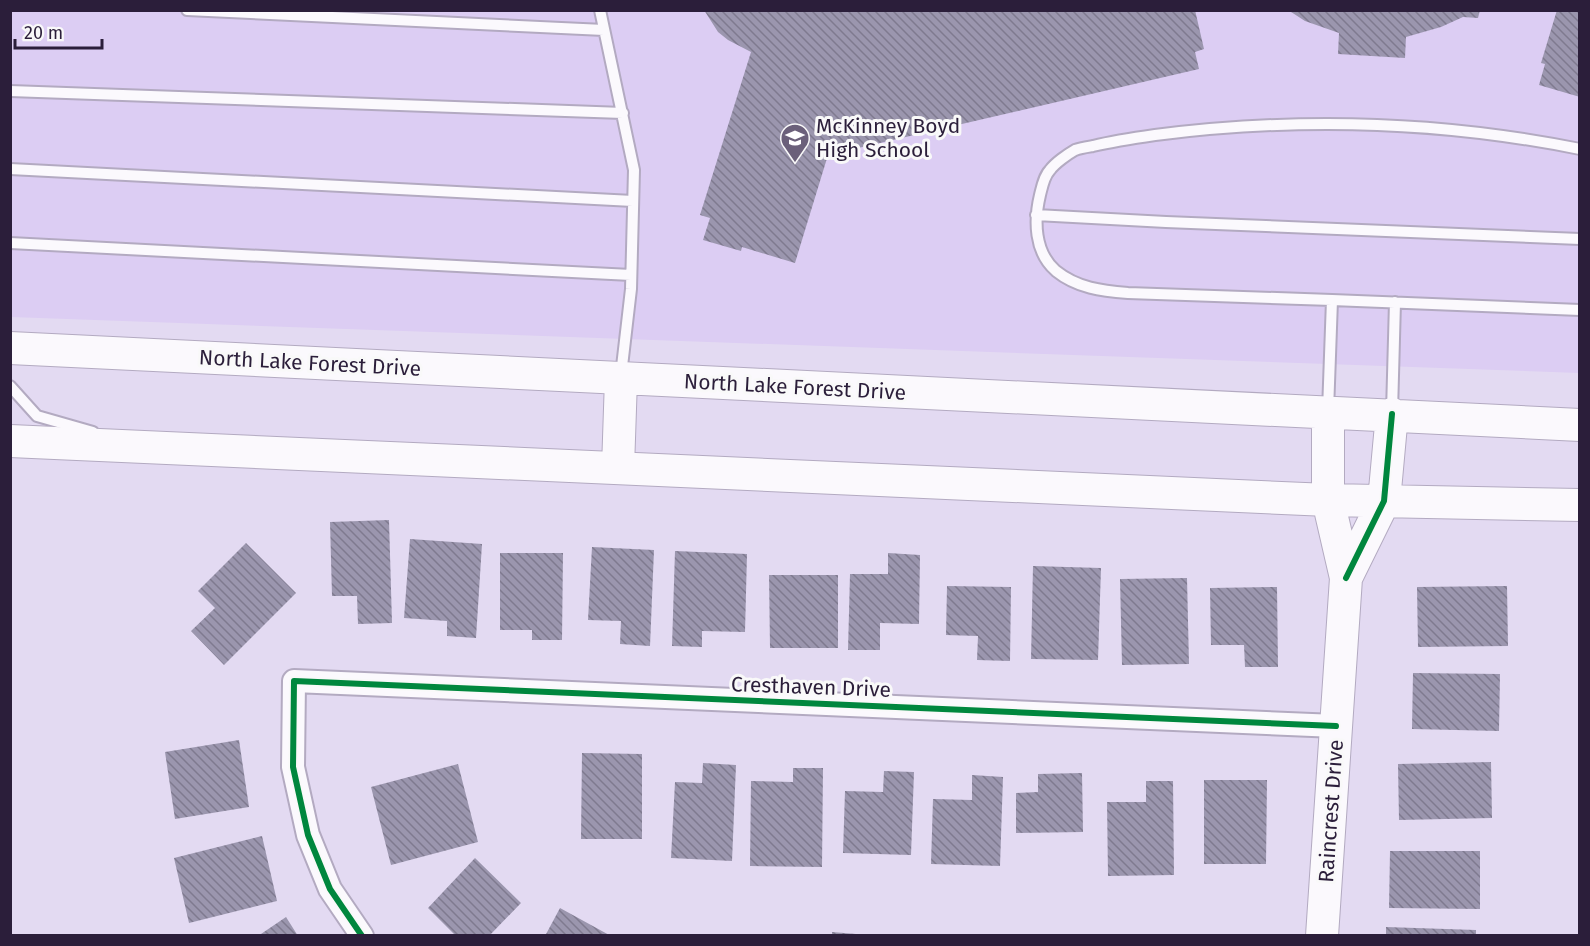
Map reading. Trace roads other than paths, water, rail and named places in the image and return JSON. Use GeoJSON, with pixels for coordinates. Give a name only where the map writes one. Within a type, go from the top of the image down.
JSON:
{"type":"FeatureCollection","features":[{"type":"Feature","properties":{"kind":"main road","name":"North Lake Forest Drive"},"geometry":{"type":"LineString","coordinates":[[10,348],[1580,425]]}},
{"type":"Feature","properties":{"kind":"main road"},"geometry":{"type":"LineString","coordinates":[[618,468],[621,379]]}},
{"type":"Feature","properties":{"kind":"main road","name":"Raincrest Drive"},"geometry":{"type":"LineString","coordinates":[[1322,936],[1346,578],[1328,500],[1328,412]]}},
{"type":"Feature","properties":{"kind":"main road","name":"Raincrest Drive"},"geometry":{"type":"LineString","coordinates":[[1346,578],[1384,501],[1392,414]]}},
{"type":"Feature","properties":{"kind":"main road"},"geometry":{"type":"LineString","coordinates":[[10,441],[1328,500],[1580,505]]}},
{"type":"Feature","properties":{"kind":"street","name":"Cresthaven Drive"},"geometry":{"type":"LineString","coordinates":[[362,936],[330,889],[308,835],[293,767],[294,681],[1336,726]]}},
{"type":"Feature","properties":{"kind":"lane"},"geometry":{"type":"LineString","coordinates":[[187,10],[604,30]]}},
{"type":"Feature","properties":{"kind":"lane"},"geometry":{"type":"LineString","coordinates":[[600,10],[634,170],[631,275],[621,379]]}},
{"type":"Feature","properties":{"kind":"lane"},"geometry":{"type":"LineString","coordinates":[[10,91],[623,113]]}},
{"type":"Feature","properties":{"kind":"lane"},"geometry":{"type":"LineString","coordinates":[[1580,149],[1480,133],[1395,126],[1294,124],[1178,132],[1117,140],[1076,150],[1050,170],[1043,183],[1036,214],[1038,239],[1053,269],[1071,282],[1097,290],[1580,310]]}},
{"type":"Feature","properties":{"kind":"lane"},"geometry":{"type":"LineString","coordinates":[[10,169],[633,201]]}},
{"type":"Feature","properties":{"kind":"lane"},"geometry":{"type":"LineString","coordinates":[[1036,214],[1166,222],[1580,239]]}},
{"type":"Feature","properties":{"kind":"lane"},"geometry":{"type":"LineString","coordinates":[[10,243],[631,275]]}},
{"type":"Feature","properties":{"kind":"lane"},"geometry":{"type":"LineString","coordinates":[[1328,412],[1332,300]]}},
{"type":"Feature","properties":{"kind":"lane"},"geometry":{"type":"LineString","coordinates":[[1392,414],[1395,302]]}},
{"type":"Feature","properties":{"kind":"lane"},"geometry":{"type":"LineString","coordinates":[[10,386],[37,416],[146,447]]}},
{"type":"Feature","properties":{"kind":"place","name":"McKinney Boyd High School"},"geometry":{"type":"Point","coordinates":[795,164]}}]}
